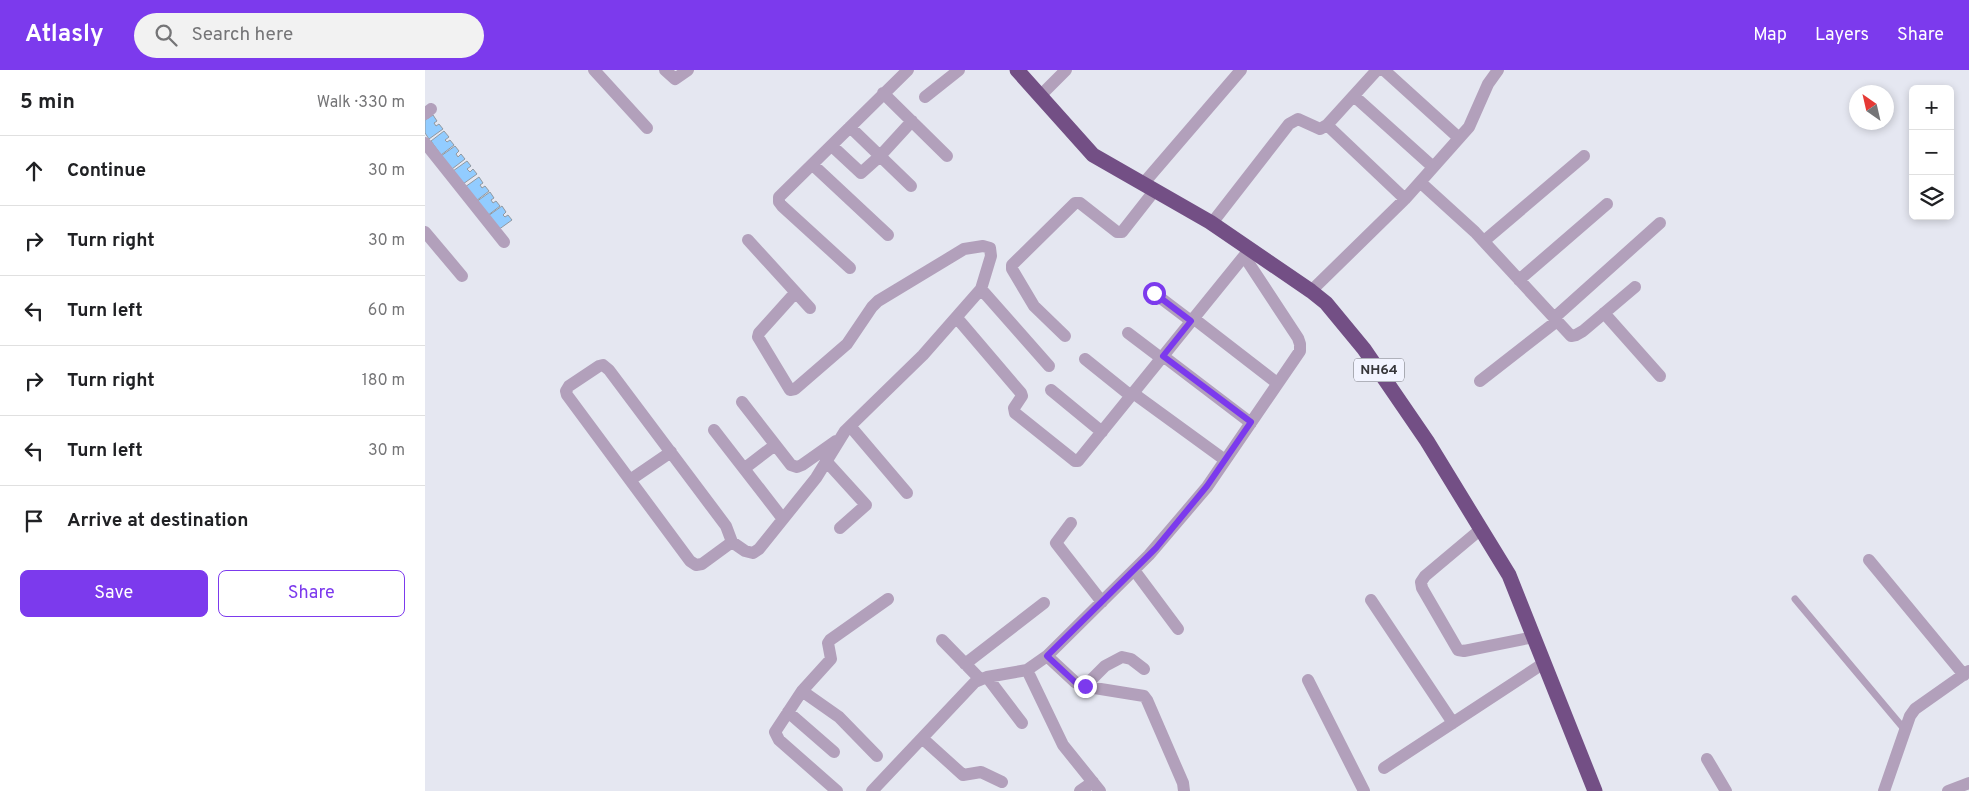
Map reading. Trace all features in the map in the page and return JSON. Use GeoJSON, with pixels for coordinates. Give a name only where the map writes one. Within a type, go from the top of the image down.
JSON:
{"type":"FeatureCollection","features":[{"type":"Feature","properties":{"kind":"highway","name":"NH64"},"geometry":{"type":"LineString","coordinates":[[1017,70],[1093,155],[1212,223],[1247,252],[1311,291],[1326,303],[1364,349],[1427,441],[1509,574],[1592,790]]}},
{"type":"Feature","properties":{"kind":"street"},"geometry":{"type":"LineString","coordinates":[[594,70],[647,128]]}},
{"type":"Feature","properties":{"kind":"street"},"geometry":{"type":"LineString","coordinates":[[665,70],[675,79],[688,70]]}},
{"type":"Feature","properties":{"kind":"street"},"geometry":{"type":"LineString","coordinates":[[850,268],[779,202],[779,197],[907,70]]}},
{"type":"Feature","properties":{"kind":"street"},"geometry":{"type":"LineString","coordinates":[[925,97],[959,70]]}},
{"type":"Feature","properties":{"kind":"street"},"geometry":{"type":"LineString","coordinates":[[1040,96],[1066,70]]}},
{"type":"Feature","properties":{"kind":"street"},"geometry":{"type":"LineString","coordinates":[[1065,336],[1034,306],[1012,269],[1012,265],[1075,203],[1080,203],[1117,232],[1122,232],[1149,187],[1241,70]]}},
{"type":"Feature","properties":{"kind":"street"},"geometry":{"type":"LineString","coordinates":[[1212,223],[1289,124],[1298,119],[1320,129],[1327,125],[1377,70]]}},
{"type":"Feature","properties":{"kind":"street"},"geometry":{"type":"LineString","coordinates":[[1384,70],[1459,138]]}},
{"type":"Feature","properties":{"kind":"street"},"geometry":{"type":"LineString","coordinates":[[1311,291],[1405,199],[1459,138],[1474,120],[1488,84],[1499,70]]}},
{"type":"Feature","properties":{"kind":"street"},"geometry":{"type":"LineString","coordinates":[[883,93],[947,156]]}},
{"type":"Feature","properties":{"kind":"street"},"geometry":{"type":"LineString","coordinates":[[1354,96],[1433,168]]}},
{"type":"Feature","properties":{"kind":"street"},"geometry":{"type":"LineString","coordinates":[[832,146],[861,173],[881,156],[912,121]]}},
{"type":"Feature","properties":{"kind":"street"},"geometry":{"type":"LineString","coordinates":[[1327,125],[1405,199]]}},
{"type":"Feature","properties":{"kind":"street"},"geometry":{"type":"LineString","coordinates":[[850,127],[911,186]]}},
{"type":"Feature","properties":{"kind":"street"},"geometry":{"type":"LineString","coordinates":[[425,143],[504,242]]}},
{"type":"Feature","properties":{"kind":"street"},"geometry":{"type":"LineString","coordinates":[[1484,242],[1584,156]]}},
{"type":"Feature","properties":{"kind":"street"},"geometry":{"type":"LineString","coordinates":[[813,165],[888,235]]}},
{"type":"Feature","properties":{"kind":"street"},"geometry":{"type":"LineString","coordinates":[[1420,182],[1484,242],[1571,336],[1576,335],[1635,287]]}},
{"type":"Feature","properties":{"kind":"street"},"geometry":{"type":"LineString","coordinates":[[1519,280],[1607,204]]}},
{"type":"Feature","properties":{"kind":"street"},"geometry":{"type":"LineString","coordinates":[[1480,381],[1556,320],[1660,223]]}},
{"type":"Feature","properties":{"kind":"street"},"geometry":{"type":"LineString","coordinates":[[425,232],[462,276]]}},
{"type":"Feature","properties":{"kind":"street"},"geometry":{"type":"LineString","coordinates":[[748,240],[810,308]]}},
{"type":"Feature","properties":{"kind":"street"},"geometry":{"type":"LineString","coordinates":[[742,402],[791,465],[797,467],[802,465],[839,438],[923,355],[957,318],[981,289],[991,256],[990,248],[973,246],[964,249],[878,301],[871,308],[847,344],[795,389],[790,390],[758,337],[759,333],[795,292]]}},
{"type":"Feature","properties":{"kind":"street"},"geometry":{"type":"LineString","coordinates":[[872,791],[922,738],[984,678],[1027,670],[1047,656],[1156,548],[1201,495],[1299,351],[1300,344],[1299,338],[1247,252],[1081,458],[1075,461],[1015,413],[1014,408],[1021,398],[1021,393],[957,318]]}},
{"type":"Feature","properties":{"kind":"street"},"geometry":{"type":"LineString","coordinates":[[981,289],[1049,366]]}},
{"type":"Feature","properties":{"kind":"street"},"geometry":{"type":"LineString","coordinates":[[1154,293],[1277,384]]}},
{"type":"Feature","properties":{"kind":"street"},"geometry":{"type":"LineString","coordinates":[[1604,313],[1660,376]]}},
{"type":"Feature","properties":{"kind":"street"},"geometry":{"type":"LineString","coordinates":[[1128,333],[1251,422]]}},
{"type":"Feature","properties":{"kind":"street"},"geometry":{"type":"LineString","coordinates":[[1085,359],[1225,460]]}},
{"type":"Feature","properties":{"kind":"street"},"geometry":{"type":"LineString","coordinates":[[732,542],[702,564],[696,566],[690,561],[567,395],[569,386],[603,365],[727,526],[732,542],[745,551],[753,553],[759,549],[816,478],[839,438]]}},
{"type":"Feature","properties":{"kind":"street"},"geometry":{"type":"LineString","coordinates":[[1051,390],[1102,432]]}},
{"type":"Feature","properties":{"kind":"street"},"geometry":{"type":"LineString","coordinates":[[850,426],[907,493]]}},
{"type":"Feature","properties":{"kind":"street"},"geometry":{"type":"LineString","coordinates":[[714,430],[783,519]]}},
{"type":"Feature","properties":{"kind":"street"},"geometry":{"type":"LineString","coordinates":[[745,468],[775,444]]}},
{"type":"Feature","properties":{"kind":"street"},"geometry":{"type":"LineString","coordinates":[[630,480],[671,452]]}},
{"type":"Feature","properties":{"kind":"street"},"geometry":{"type":"LineString","coordinates":[[826,461],[866,505],[840,528]]}},
{"type":"Feature","properties":{"kind":"street"},"geometry":{"type":"LineString","coordinates":[[1071,523],[1055,543],[1102,602]]}},
{"type":"Feature","properties":{"kind":"street"},"geometry":{"type":"LineString","coordinates":[[1481,529],[1425,576],[1421,582],[1422,588],[1458,650],[1464,651],[1534,637]]}},
{"type":"Feature","properties":{"kind":"street"},"geometry":{"type":"LineString","coordinates":[[1869,560],[1966,673],[1915,709],[1910,716],[1884,791]]}},
{"type":"Feature","properties":{"kind":"street"},"geometry":{"type":"LineString","coordinates":[[1134,570],[1178,629]]}},
{"type":"Feature","properties":{"kind":"street"},"geometry":{"type":"LineString","coordinates":[[837,791],[775,736],[775,732],[802,691],[831,659],[830,640],[888,599]]}},
{"type":"Feature","properties":{"kind":"street"},"geometry":{"type":"LineString","coordinates":[[1371,600],[1453,723]]}},
{"type":"Feature","properties":{"kind":"street"},"geometry":{"type":"LineString","coordinates":[[965,664],[1044,603]]}},
{"type":"Feature","properties":{"kind":"street"},"geometry":{"type":"LineString","coordinates":[[942,640],[965,664],[984,678],[1022,723]]}},
{"type":"Feature","properties":{"kind":"street"},"geometry":{"type":"LineString","coordinates":[[1047,656],[1075,682],[1085,686],[1144,696],[1183,783],[1183,791]]}},
{"type":"Feature","properties":{"kind":"street"},"geometry":{"type":"LineString","coordinates":[[1085,686],[1105,666],[1122,657],[1131,659],[1144,669]]}},
{"type":"Feature","properties":{"kind":"street"},"geometry":{"type":"LineString","coordinates":[[1384,768],[1544,663]]}},
{"type":"Feature","properties":{"kind":"street"},"geometry":{"type":"LineString","coordinates":[[1027,670],[1059,739],[1096,786],[1080,791]]}},
{"type":"Feature","properties":{"kind":"street"},"geometry":{"type":"LineString","coordinates":[[1309,680],[1364,791]]}},
{"type":"Feature","properties":{"kind":"street"},"geometry":{"type":"LineString","coordinates":[[802,691],[844,720],[877,756]]}},
{"type":"Feature","properties":{"kind":"street"},"geometry":{"type":"LineString","coordinates":[[788,712],[835,752]]}},
{"type":"Feature","properties":{"kind":"street"},"geometry":{"type":"LineString","coordinates":[[922,738],[963,775],[981,772],[1002,782]]}},
{"type":"Feature","properties":{"kind":"street"},"geometry":{"type":"LineString","coordinates":[[1707,759],[1726,791]]}},
{"type":"Feature","properties":{"kind":"street"},"geometry":{"type":"LineString","coordinates":[[1949,791],[1969,783]]}},
{"type":"Feature","properties":{"kind":"lane"},"geometry":{"type":"LineString","coordinates":[[1795,599],[1905,730]]}},
{"type":"Feature","properties":{"kind":"building"},"geometry":{"type":"Polygon","coordinates":[[[433,115],[437,121],[434,123],[436,126],[439,124],[443,129],[429,139],[425,133],[425,120],[433,115]]]}},
{"type":"Feature","properties":{"kind":"building"},"geometry":{"type":"Polygon","coordinates":[[[444,131],[449,137],[445,140],[447,142],[450,140],[454,145],[441,155],[431,141],[444,131]]]}},
{"type":"Feature","properties":{"kind":"building"},"geometry":{"type":"Polygon","coordinates":[[[455,146],[459,151],[456,154],[458,157],[461,154],[465,159],[452,169],[441,156],[455,146]]]}},
{"type":"Feature","properties":{"kind":"building"},"geometry":{"type":"Polygon","coordinates":[[[467,161],[471,166],[467,169],[470,172],[473,169],[477,174],[463,184],[453,171],[467,161]]]}},
{"type":"Feature","properties":{"kind":"building"},"geometry":{"type":"Polygon","coordinates":[[[479,177],[483,183],[480,185],[482,188],[485,186],[489,191],[476,201],[465,187],[479,177]]]}},
{"type":"Feature","properties":{"kind":"building"},"geometry":{"type":"Polygon","coordinates":[[[490,192],[494,198],[491,200],[493,203],[496,201],[500,206],[487,216],[476,202],[490,192]]]}},
{"type":"Feature","properties":{"kind":"building"},"geometry":{"type":"Polygon","coordinates":[[[502,206],[506,212],[503,215],[505,217],[508,215],[512,220],[498,230],[488,216],[502,206]]]}},
{"type":"Feature","properties":{"kind":"route"},"geometry":{"type":"LineString","coordinates":[[1085,686],[1075,682],[1047,656],[1156,548],[1207,486],[1251,422],[1163,356],[1191,321],[1154,293]]}}]}
